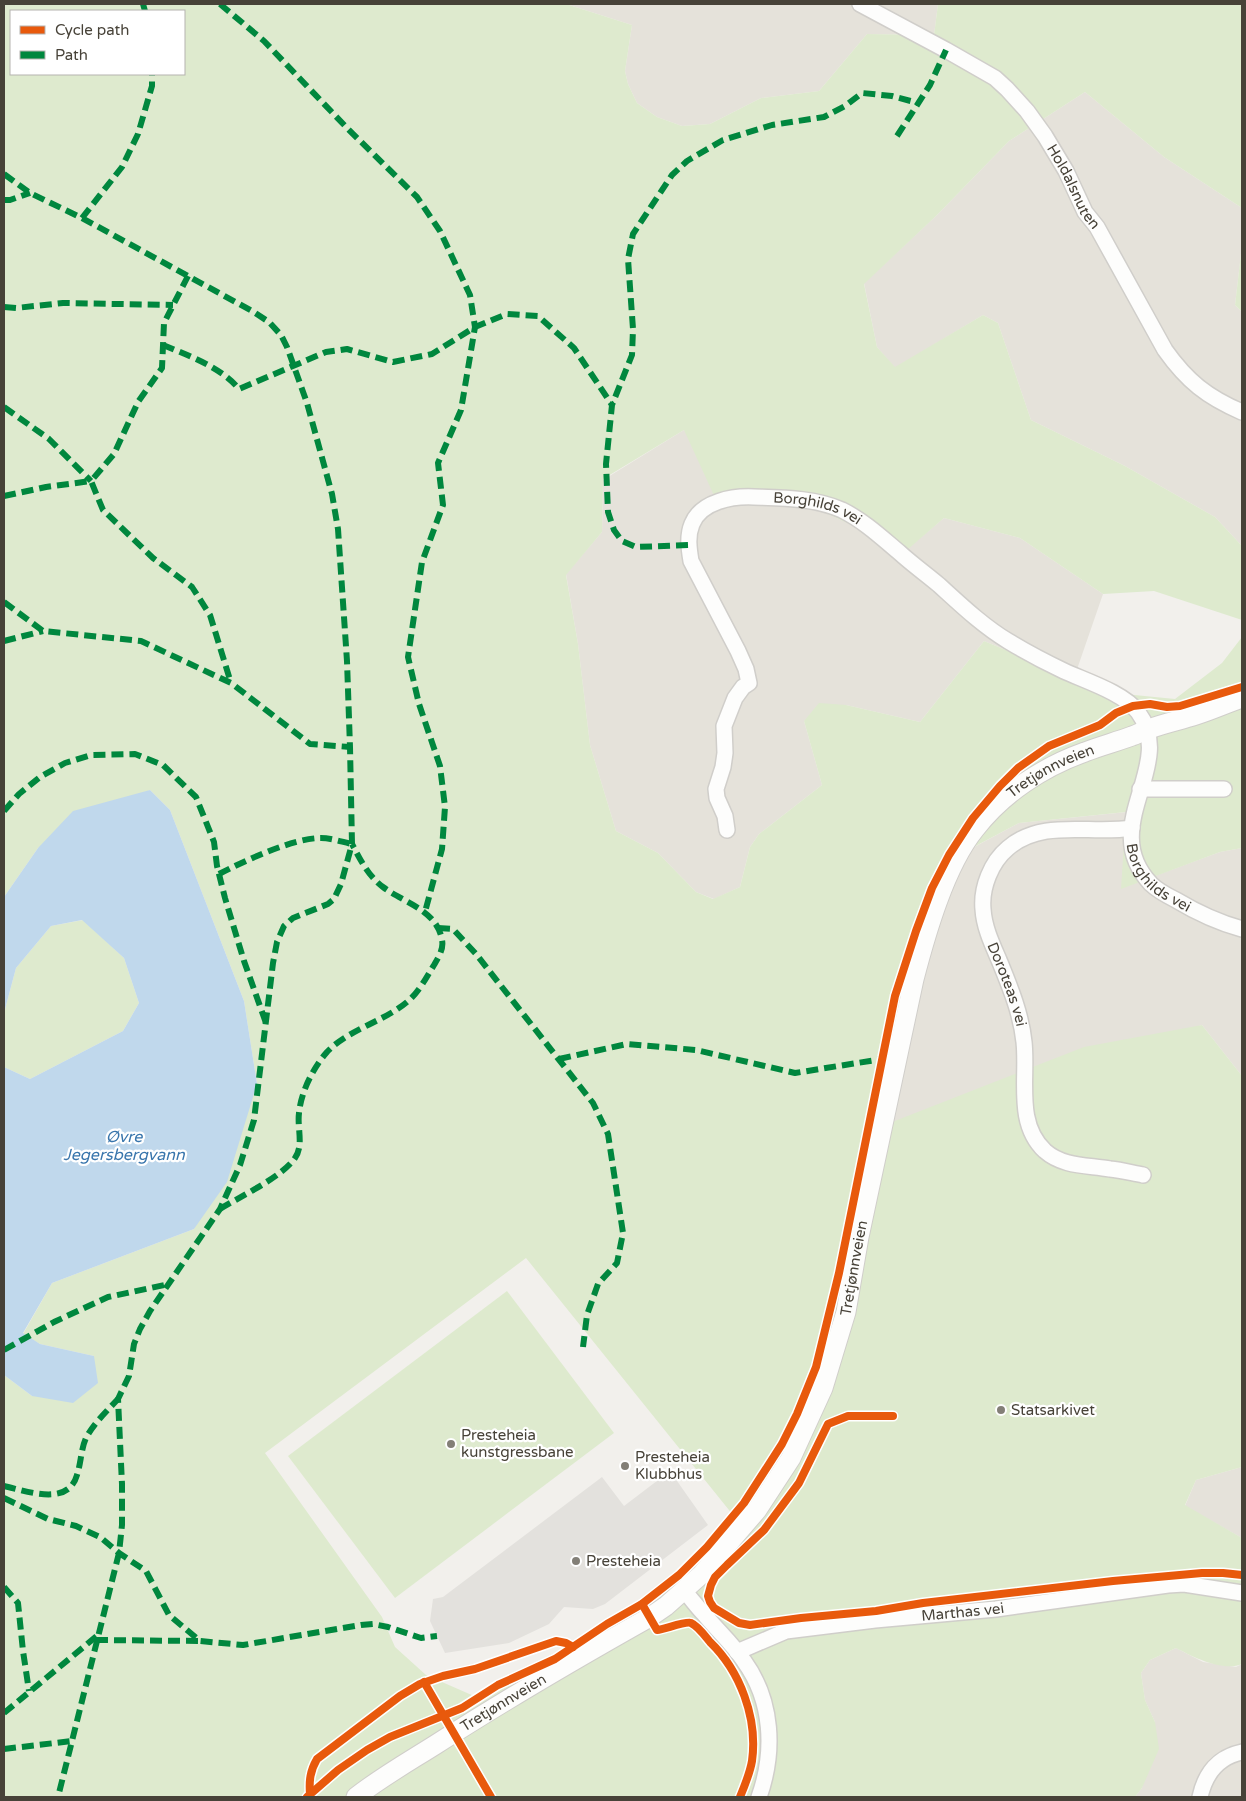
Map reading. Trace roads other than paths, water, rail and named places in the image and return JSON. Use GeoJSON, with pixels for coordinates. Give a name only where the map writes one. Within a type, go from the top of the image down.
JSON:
{"type":"FeatureCollection","features":[{"type":"Feature","properties":{"kind":"street","name":"Holdalsnuten"},"geometry":{"type":"LineString","coordinates":[[860,4],[995,78],[1027,111],[1066,170],[1085,212],[1097,227],[1162,344],[1179,369],[1205,393],[1242,412]]}},
{"type":"Feature","properties":{"kind":"street","name":"Borghilds vei"},"geometry":{"type":"LineString","coordinates":[[727,830],[716,789],[725,753],[724,726],[735,698],[748,682],[746,669],[738,651],[691,561],[688,545],[692,523],[704,510],[716,502],[731,498],[750,496],[792,498],[816,502],[841,510],[882,536],[971,614],[996,633],[1065,672],[1109,691],[1133,706],[1147,729],[1150,755],[1146,775],[1140,789],[1132,828],[1132,850],[1140,867],[1152,885],[1189,908],[1242,929]]}},
{"type":"Feature","properties":{"kind":"street","name":"Tretjønnveien"},"geometry":{"type":"LineString","coordinates":[[356,1797],[387,1775],[524,1689],[650,1617],[684,1591],[721,1553],[757,1510],[791,1458],[824,1388],[846,1312],[859,1237],[914,979],[939,902],[960,852],[974,830],[992,810],[1032,778],[1056,764],[1084,752],[1134,736],[1147,729],[1196,715],[1242,698]]}},
{"type":"Feature","properties":{"kind":"street"},"geometry":{"type":"LineString","coordinates":[[1140,789],[1224,789]]}},
{"type":"Feature","properties":{"kind":"street","name":"Doroteas vei"},"geometry":{"type":"LineString","coordinates":[[1132,828],[1103,831],[1047,830],[1036,832],[1017,841],[1006,849],[994,866],[985,887],[983,909],[989,937],[1018,1011],[1024,1044],[1026,1108],[1028,1119],[1038,1142],[1045,1150],[1063,1161],[1144,1175]]}},
{"type":"Feature","properties":{"kind":"street","name":"Marthas vei"},"geometry":{"type":"LineString","coordinates":[[737,1652],[786,1631],[875,1620],[996,1609],[1168,1585],[1184,1584],[1242,1593]]}},
{"type":"Feature","properties":{"kind":"street"},"geometry":{"type":"LineString","coordinates":[[684,1591],[746,1663],[757,1683],[767,1716],[770,1751],[759,1797]]}},
{"type":"Feature","properties":{"kind":"street"},"geometry":{"type":"LineString","coordinates":[[1200,1797],[1202,1787],[1212,1768],[1220,1761],[1242,1752]]}},
{"type":"Feature","properties":{"kind":"water","name":"Øvre Jegersbergvann"},"geometry":{"type":"Polygon","coordinates":[[[150,790],[170,810],[244,1001],[257,1084],[227,1182],[194,1229],[52,1283],[23,1333],[40,1344],[94,1356],[98,1383],[73,1403],[32,1396],[4,1375],[4,1067],[30,1079],[123,1031],[139,1003],[124,958],[82,920],[51,926],[16,968],[4,1013],[4,897],[38,848],[73,811],[150,790]]]}},
{"type":"Feature","properties":{"kind":"place","name":"Statsarkivet"},"geometry":{"type":"Point","coordinates":[1001,1410]}},
{"type":"Feature","properties":{"kind":"place","name":"Presteheia kunstgressbane"},"geometry":{"type":"Point","coordinates":[451,1444]}},
{"type":"Feature","properties":{"kind":"place","name":"Presteheia Klubbhus"},"geometry":{"type":"Point","coordinates":[625,1466]}},
{"type":"Feature","properties":{"kind":"place","name":"Presteheia"},"geometry":{"type":"Point","coordinates":[576,1561]}}]}
